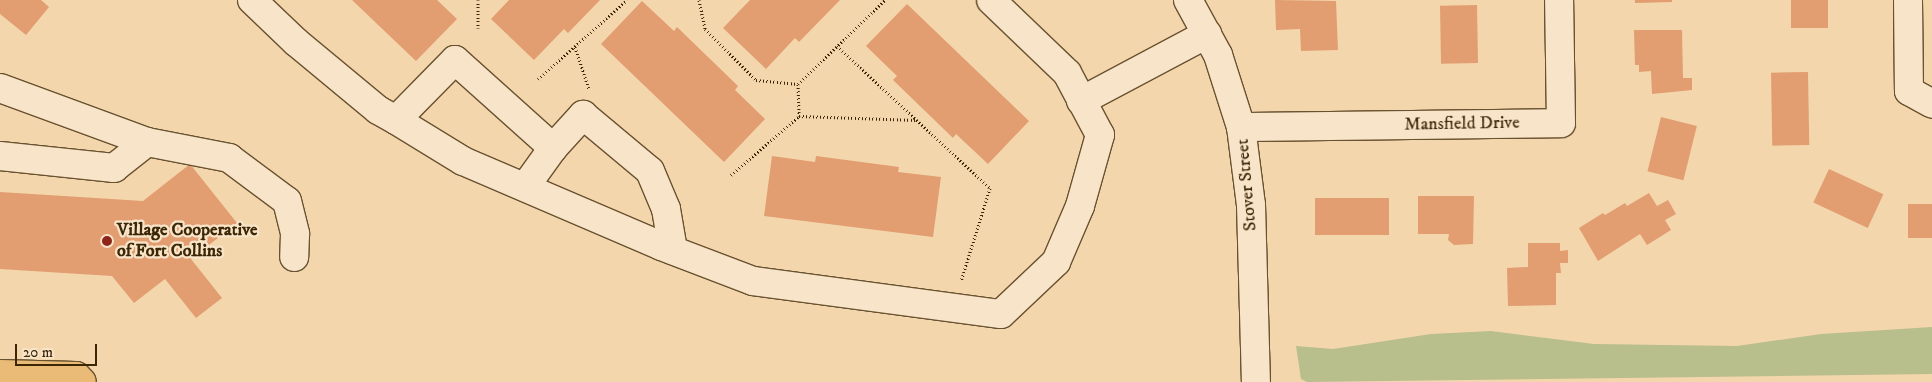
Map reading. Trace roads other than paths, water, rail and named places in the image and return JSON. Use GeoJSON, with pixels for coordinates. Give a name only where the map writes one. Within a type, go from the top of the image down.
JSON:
{"type":"FeatureCollection","features":[{"type":"Feature","properties":{"kind":"main road"},"geometry":{"type":"LineString","coordinates":[[0,374],[76,376],[82,382]]}},
{"type":"Feature","properties":{"kind":"street"},"geometry":{"type":"LineString","coordinates":[[252,0],[296,42],[378,110],[463,160],[673,250],[753,281],[1001,314],[1056,262],[1080,206],[1100,135],[1067,73],[991,0]]}},
{"type":"Feature","properties":{"kind":"street","name":"Stover Street"},"geometry":{"type":"LineString","coordinates":[[1188,0],[1218,55],[1241,127],[1251,206],[1256,382]]}},
{"type":"Feature","properties":{"kind":"street","name":"Mansfield Drive"},"geometry":{"type":"LineString","coordinates":[[1241,127],[1561,123],[1559,0]]}},
{"type":"Feature","properties":{"kind":"street"},"geometry":{"type":"LineString","coordinates":[[1908,0],[1909,91],[1932,104]]}},
{"type":"Feature","properties":{"kind":"street"},"geometry":{"type":"LineString","coordinates":[[1081,101],[1207,34]]}},
{"type":"Feature","properties":{"kind":"street"},"geometry":{"type":"LineString","coordinates":[[396,120],[455,60],[553,148]]}},
{"type":"Feature","properties":{"kind":"street"},"geometry":{"type":"LineString","coordinates":[[0,88],[147,142],[229,158],[288,201],[295,234],[294,257]]}},
{"type":"Feature","properties":{"kind":"street"},"geometry":{"type":"LineString","coordinates":[[525,187],[553,148],[583,115],[650,171],[666,209],[673,250]]}},
{"type":"Feature","properties":{"kind":"street"},"geometry":{"type":"LineString","coordinates":[[0,156],[114,168],[147,142]]}},
{"type":"Feature","properties":{"kind":"place","name":"Village Cooperative of Fort Collins"},"geometry":{"type":"Point","coordinates":[107,241]}}]}
